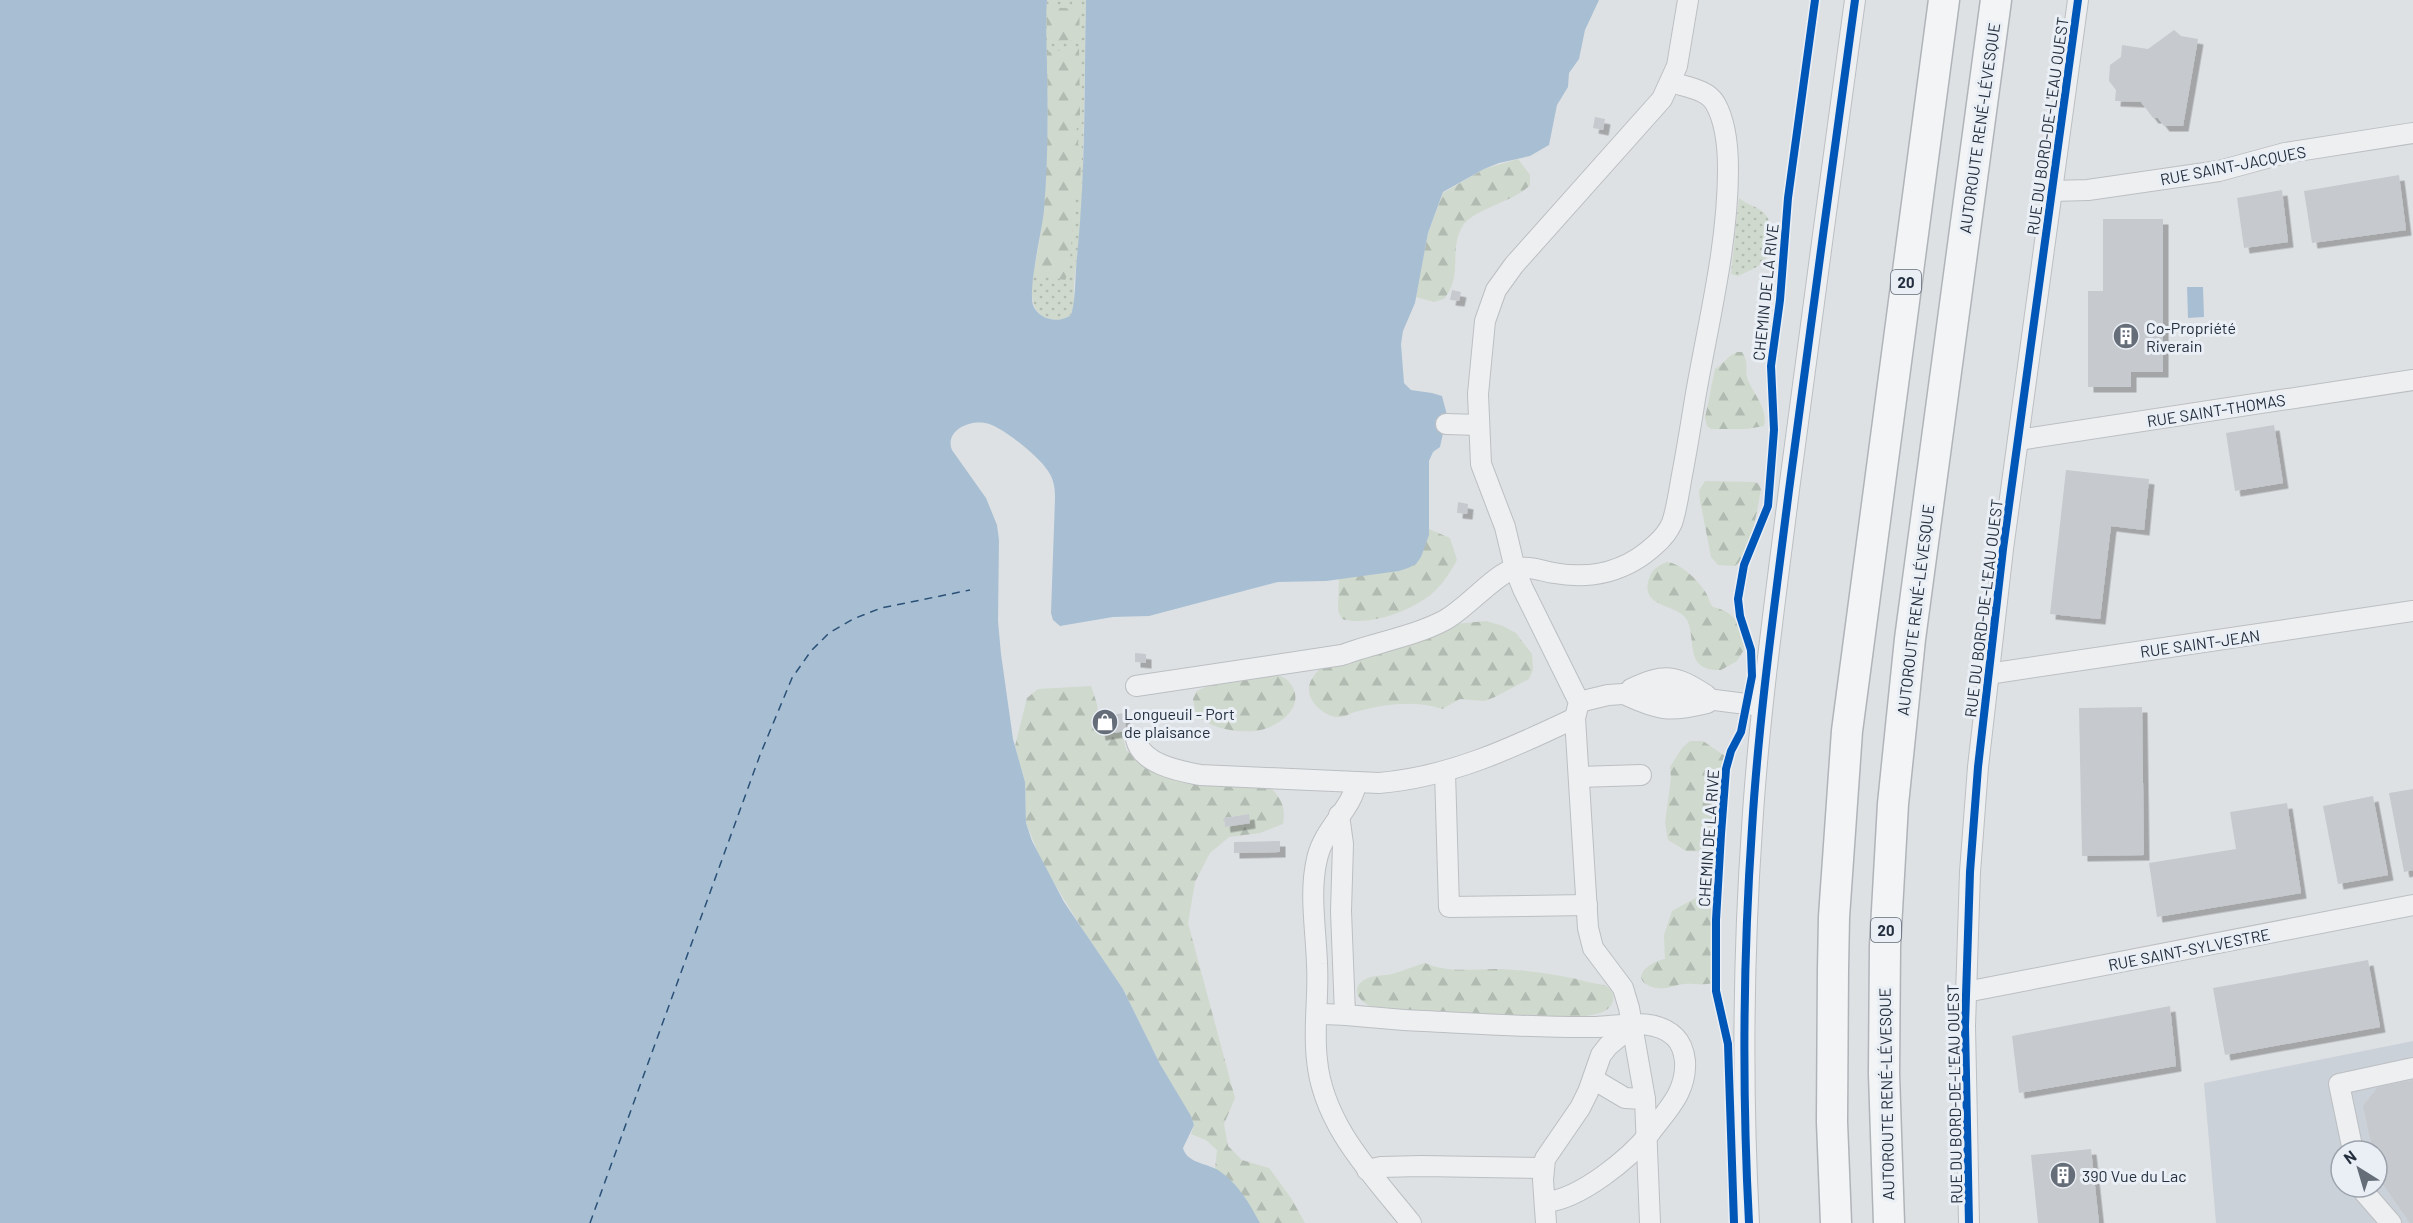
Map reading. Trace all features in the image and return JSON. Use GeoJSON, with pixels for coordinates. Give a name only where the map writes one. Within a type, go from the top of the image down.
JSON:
{"type":"FeatureCollection","features":[{"type":"Feature","properties":{"kind":"highway","name":"20"},"geometry":{"type":"LineString","coordinates":[[1836,1223],[1832,1101],[1834,916],[1847,731],[1944,0]]}},
{"type":"Feature","properties":{"kind":"highway","name":"AUTOROUTE RENÉ-LÉVESQUE"},"geometry":{"type":"LineString","coordinates":[[1889,1223],[1884,1105],[1885,975],[1896,764],[1911,627],[1996,0]]}},
{"type":"Feature","properties":{"kind":"street"},"geometry":{"type":"LineString","coordinates":[[1650,1223],[1645,1099],[1633,1025],[1626,995],[1593,948],[1588,928],[1577,710],[1515,568],[1511,544],[1481,464],[1478,394],[1485,321],[1496,290],[1527,251],[1654,110],[1671,82],[1682,44],[1688,0]]}},
{"type":"Feature","properties":{"kind":"street"},"geometry":{"type":"LineString","coordinates":[[1749,1223],[1744,1077],[1745,959],[1762,706],[1855,0]]}},
{"type":"Feature","properties":{"kind":"street","name":"RUE DU BORD-DE-L'EAU OUEST"},"geometry":{"type":"LineString","coordinates":[[1969,1223],[1966,1145],[1966,992],[1970,872],[1988,674],[2078,0]]}},
{"type":"Feature","properties":{"kind":"street"},"geometry":{"type":"LineString","coordinates":[[1136,686],[1342,655],[1368,645],[1398,638],[1445,620],[1474,600],[1505,573],[1515,568],[1577,576],[1609,572],[1646,553],[1659,542],[1671,524],[1682,475],[1720,256],[1728,167],[1723,126],[1712,98],[1706,93],[1671,82]]}},
{"type":"Feature","properties":{"kind":"street","name":"RUE SAINT-JACQUES"},"geometry":{"type":"LineString","coordinates":[[2052,190],[2088,190],[2219,171],[2285,153],[2413,133]]}},
{"type":"Feature","properties":{"kind":"street","name":"RUE SAINT-THOMAS"},"geometry":{"type":"LineString","coordinates":[[2018,440],[2413,380]]}},
{"type":"Feature","properties":{"kind":"street"},"geometry":{"type":"LineString","coordinates":[[1446,424],[1479,425]]}},
{"type":"Feature","properties":{"kind":"street","name":"RUE SAINT-JEAN"},"geometry":{"type":"LineString","coordinates":[[1988,674],[2413,611]]}},
{"type":"Feature","properties":{"kind":"street"},"geometry":{"type":"LineString","coordinates":[[1136,739],[1139,748],[1148,757],[1177,770],[1200,775],[1356,783],[1403,781],[1445,772],[1505,751],[1577,710],[1654,678],[1683,680],[1716,701]]}},
{"type":"Feature","properties":{"kind":"street"},"geometry":{"type":"LineString","coordinates":[[1622,693],[1653,707],[1679,710],[1716,701],[1762,706]]}},
{"type":"Feature","properties":{"kind":"street"},"geometry":{"type":"LineString","coordinates":[[1445,772],[1449,907],[1587,905]]}},
{"type":"Feature","properties":{"kind":"street"},"geometry":{"type":"LineString","coordinates":[[1579,777],[1641,775]]}},
{"type":"Feature","properties":{"kind":"street"},"geometry":{"type":"LineString","coordinates":[[1356,783],[1351,799],[1321,844],[1315,868],[1317,1059],[1320,1078],[1351,1148],[1412,1223]]}},
{"type":"Feature","properties":{"kind":"street"},"geometry":{"type":"LineString","coordinates":[[1339,814],[1342,833],[1341,912],[1345,1014]]}},
{"type":"Feature","properties":{"kind":"street","name":"RUE SAINT-SYLVESTRE"},"geometry":{"type":"LineString","coordinates":[[1966,992],[2413,905]]}},
{"type":"Feature","properties":{"kind":"street"},"geometry":{"type":"LineString","coordinates":[[1318,1014],[1596,1027],[1648,1025],[1667,1030],[1681,1044],[1684,1052],[1683,1084],[1647,1136],[1620,1162],[1587,1185],[1563,1199],[1545,1202]]}},
{"type":"Feature","properties":{"kind":"street"},"geometry":{"type":"LineString","coordinates":[[1546,1223],[1543,1168],[1552,1148],[1580,1108],[1601,1055],[1633,1025]]}},
{"type":"Feature","properties":{"kind":"street"},"geometry":{"type":"LineString","coordinates":[[2351,1139],[2339,1083],[2413,1068]]}},
{"type":"Feature","properties":{"kind":"street"},"geometry":{"type":"LineString","coordinates":[[1593,1079],[1625,1098],[1645,1099]]}},
{"type":"Feature","properties":{"kind":"street"},"geometry":{"type":"LineString","coordinates":[[1367,1170],[1386,1166],[1543,1168]]}},
{"type":"Feature","properties":{"kind":"street"},"geometry":{"type":"LineString","coordinates":[[2370,1199],[2391,1223]]}},
{"type":"Feature","properties":{"kind":"shaded area"},"geometry":{"type":"Polygon","coordinates":[[[2413,1041],[2413,1223],[2216,1223],[2204,1083],[2413,1041]]]}},
{"type":"Feature","properties":{"kind":"green space"},"geometry":{"type":"Polygon","coordinates":[[[1047,0],[1086,0],[1082,212],[1074,284],[1074,306],[1071,315],[1055,320],[1040,314],[1032,297],[1034,271],[1044,217],[1047,178],[1047,0]]]}},
{"type":"Feature","properties":{"kind":"green space"},"geometry":{"type":"Polygon","coordinates":[[[1073,0],[1080,0],[1079,40],[1047,41],[1046,6],[1071,9],[1073,0]]]}},
{"type":"Feature","properties":{"kind":"green space"},"geometry":{"type":"Polygon","coordinates":[[[1079,48],[1080,114],[1076,132],[1081,158],[1080,189],[1075,199],[1069,271],[1065,280],[1044,276],[1034,271],[1045,190],[1047,52],[1079,48]]]}},
{"type":"Feature","properties":{"kind":"green space"},"geometry":{"type":"Polygon","coordinates":[[[1518,159],[1530,175],[1530,185],[1514,196],[1475,215],[1462,227],[1456,246],[1453,281],[1444,299],[1434,302],[1416,297],[1428,233],[1443,193],[1484,169],[1518,159]]]}},
{"type":"Feature","properties":{"kind":"green space"},"geometry":{"type":"Polygon","coordinates":[[[1739,198],[1764,213],[1768,218],[1771,245],[1763,262],[1738,276],[1731,274],[1739,198]]]}},
{"type":"Feature","properties":{"kind":"green space"},"geometry":{"type":"Polygon","coordinates":[[[1737,352],[1742,352],[1746,360],[1748,380],[1764,413],[1764,426],[1747,429],[1711,429],[1707,426],[1705,418],[1715,369],[1737,352]]]}},
{"type":"Feature","properties":{"kind":"green space"},"geometry":{"type":"Polygon","coordinates":[[[1705,481],[1755,482],[1761,489],[1749,542],[1745,553],[1735,566],[1718,565],[1711,557],[1699,491],[1705,481]]]}},
{"type":"Feature","properties":{"kind":"green space"},"geometry":{"type":"Polygon","coordinates":[[[1429,529],[1450,538],[1457,560],[1435,591],[1416,605],[1378,619],[1353,621],[1342,619],[1338,611],[1339,578],[1399,571],[1421,557],[1429,529]]]}},
{"type":"Feature","properties":{"kind":"green space"},"geometry":{"type":"Polygon","coordinates":[[[1667,562],[1689,573],[1703,588],[1713,607],[1727,612],[1736,621],[1742,633],[1745,648],[1737,661],[1721,670],[1709,669],[1701,665],[1696,660],[1687,620],[1676,611],[1654,600],[1649,594],[1647,587],[1650,576],[1657,567],[1667,562]]]}},
{"type":"Feature","properties":{"kind":"green space"},"geometry":{"type":"Polygon","coordinates":[[[1486,621],[1516,633],[1532,654],[1533,670],[1529,679],[1495,697],[1484,701],[1460,699],[1442,709],[1411,704],[1380,706],[1340,717],[1323,711],[1312,700],[1309,690],[1310,683],[1323,666],[1455,624],[1486,621]]]}},
{"type":"Feature","properties":{"kind":"green space"},"geometry":{"type":"Polygon","coordinates":[[[1264,674],[1286,679],[1295,694],[1295,703],[1291,710],[1279,722],[1262,730],[1238,731],[1209,724],[1196,715],[1193,699],[1197,691],[1220,680],[1264,674]]]}},
{"type":"Feature","properties":{"kind":"green space"},"geometry":{"type":"Polygon","coordinates":[[[1091,686],[1097,704],[1100,734],[1122,731],[1126,750],[1153,770],[1270,787],[1280,799],[1284,813],[1283,824],[1260,833],[1229,837],[1210,853],[1195,882],[1188,923],[1235,1098],[1224,1124],[1228,1146],[1242,1160],[1269,1168],[1291,1198],[1305,1223],[1260,1223],[1241,1193],[1215,1169],[1217,1150],[1206,1140],[1191,1134],[1194,1125],[1191,1117],[1160,1064],[1123,989],[1094,948],[1043,865],[1026,823],[1025,782],[1015,746],[1027,698],[1038,689],[1091,686]],[[1248,814],[1224,818],[1225,827],[1250,824],[1248,814]]]}},
{"type":"Feature","properties":{"kind":"green space"},"geometry":{"type":"Polygon","coordinates":[[[1690,741],[1703,741],[1725,756],[1716,852],[1686,851],[1668,840],[1665,823],[1671,778],[1670,767],[1682,748],[1690,741]]]}},
{"type":"Feature","properties":{"kind":"green space"},"geometry":{"type":"Polygon","coordinates":[[[1703,894],[1711,900],[1712,983],[1684,984],[1663,988],[1647,985],[1641,977],[1643,972],[1652,964],[1665,959],[1664,935],[1672,911],[1703,894]]]}},
{"type":"Feature","properties":{"kind":"green space"},"geometry":{"type":"Polygon","coordinates":[[[1425,963],[1453,969],[1536,972],[1601,984],[1610,990],[1613,1001],[1611,1006],[1603,1012],[1577,1017],[1430,1015],[1374,1008],[1358,996],[1359,984],[1367,978],[1392,974],[1425,963]]]}},
{"type":"Feature","properties":{"kind":"water"},"geometry":{"type":"Polygon","coordinates":[[[0,0],[1047,0],[1046,175],[1044,210],[1032,297],[1033,305],[1040,314],[1055,320],[1071,315],[1075,295],[1083,161],[1086,0],[1599,0],[1585,30],[1579,59],[1569,73],[1568,87],[1557,105],[1549,145],[1530,156],[1484,169],[1443,192],[1428,233],[1415,303],[1403,331],[1401,344],[1404,383],[1411,390],[1442,396],[1447,415],[1440,447],[1433,452],[1429,461],[1429,535],[1416,564],[1399,571],[1326,581],[1278,582],[1149,616],[1113,617],[1060,626],[1053,620],[1051,613],[1055,498],[1054,484],[1050,474],[1044,465],[1021,444],[1004,431],[989,424],[968,424],[956,431],[952,437],[952,450],[986,498],[997,525],[999,540],[998,621],[1001,654],[1013,739],[1025,782],[1026,823],[1032,841],[1064,902],[1123,989],[1160,1064],[1191,1116],[1194,1125],[1183,1148],[1185,1153],[1193,1160],[1225,1175],[1237,1187],[1260,1223],[0,1223],[0,0]]]}},
{"type":"Feature","properties":{"kind":"water"},"geometry":{"type":"Polygon","coordinates":[[[2187,287],[2203,287],[2204,317],[2188,318],[2187,287]]]}},
{"type":"Feature","properties":{"kind":"building"},"geometry":{"type":"Polygon","coordinates":[[[2174,30],[2181,36],[2198,39],[2183,126],[2164,126],[2158,118],[2153,118],[2141,102],[2115,101],[2116,90],[2109,81],[2110,65],[2121,57],[2122,45],[2148,49],[2174,30]]]}},
{"type":"Feature","properties":{"kind":"building"},"geometry":{"type":"Polygon","coordinates":[[[1595,117],[1605,119],[1603,130],[1593,128],[1595,117]]]}},
{"type":"Feature","properties":{"kind":"building"},"geometry":{"type":"Polygon","coordinates":[[[2399,175],[2406,230],[2312,243],[2304,191],[2399,175]]]}},
{"type":"Feature","properties":{"kind":"building"},"geometry":{"type":"Polygon","coordinates":[[[2282,190],[2288,242],[2244,248],[2237,198],[2282,190]]]}},
{"type":"Feature","properties":{"kind":"building","name":"Co-Propriété Riverain"},"geometry":{"type":"Polygon","coordinates":[[[2103,219],[2163,219],[2163,372],[2131,372],[2131,387],[2088,387],[2088,291],[2103,291],[2103,219]]]}},
{"type":"Feature","properties":{"kind":"building"},"geometry":{"type":"Polygon","coordinates":[[[1452,290],[1461,292],[1459,301],[1450,300],[1452,290]]]}},
{"type":"Feature","properties":{"kind":"building"},"geometry":{"type":"Polygon","coordinates":[[[2274,425],[2283,483],[2235,491],[2226,433],[2274,425]]]}},
{"type":"Feature","properties":{"kind":"building"},"geometry":{"type":"Polygon","coordinates":[[[2066,470],[2149,479],[2144,530],[2111,526],[2100,619],[2050,614],[2066,470]]]}},
{"type":"Feature","properties":{"kind":"building"},"geometry":{"type":"Polygon","coordinates":[[[1458,502],[1468,504],[1467,514],[1457,513],[1458,502]]]}},
{"type":"Feature","properties":{"kind":"building"},"geometry":{"type":"Polygon","coordinates":[[[1135,653],[1146,654],[1146,663],[1135,662],[1135,653]]]}},
{"type":"Feature","properties":{"kind":"building"},"geometry":{"type":"Polygon","coordinates":[[[2142,707],[2144,855],[2082,856],[2079,708],[2142,707]]]}},
{"type":"Feature","properties":{"kind":"building"},"geometry":{"type":"Polygon","coordinates":[[[1124,713],[1126,731],[1100,735],[1098,717],[1124,713]]]}},
{"type":"Feature","properties":{"kind":"building"},"geometry":{"type":"Polygon","coordinates":[[[2413,789],[2413,870],[2404,872],[2389,793],[2413,789]]]}},
{"type":"Feature","properties":{"kind":"building"},"geometry":{"type":"Polygon","coordinates":[[[2373,796],[2388,875],[2338,884],[2323,806],[2373,796]]]}},
{"type":"Feature","properties":{"kind":"building"},"geometry":{"type":"Polygon","coordinates":[[[2287,803],[2301,893],[2157,917],[2149,863],[2236,849],[2230,812],[2287,803]]]}},
{"type":"Feature","properties":{"kind":"building"},"geometry":{"type":"Polygon","coordinates":[[[1249,814],[1250,823],[1225,827],[1224,818],[1249,814]]]}},
{"type":"Feature","properties":{"kind":"building"},"geometry":{"type":"Polygon","coordinates":[[[1280,841],[1280,852],[1234,853],[1234,842],[1280,841]]]}},
{"type":"Feature","properties":{"kind":"building"},"geometry":{"type":"Polygon","coordinates":[[[2368,960],[2380,1027],[2225,1055],[2213,988],[2368,960]]]}},
{"type":"Feature","properties":{"kind":"building"},"geometry":{"type":"Polygon","coordinates":[[[2170,1006],[2176,1066],[2019,1093],[2012,1036],[2170,1006]]]}},
{"type":"Feature","properties":{"kind":"building"},"geometry":{"type":"Polygon","coordinates":[[[2413,1080],[2413,1223],[2410,1223],[2389,1193],[2389,1139],[2370,1139],[2363,1106],[2378,1087],[2413,1080]]]}},
{"type":"Feature","properties":{"kind":"building","name":"390 Vue du Lac"},"geometry":{"type":"Polygon","coordinates":[[[2091,1149],[2099,1223],[2038,1223],[2031,1155],[2091,1149]]]}},
{"type":"Feature","properties":{"kind":"ferry route"},"geometry":{"type":"LineString","coordinates":[[590,1223],[760,755],[792,678],[811,651],[829,633],[853,619],[881,608],[970,590]]}},
{"type":"Feature","properties":{"kind":"cycle path","name":"CHEMIN DE LA RIVE"},"geometry":{"type":"LineString","coordinates":[[1734,1223],[1728,1044],[1716,991],[1716,920],[1721,834],[1726,769],[1731,751],[1741,732],[1752,676],[1751,650],[1740,616],[1738,599],[1744,565],[1768,506],[1774,430],[1771,366],[1780,300],[1788,198],[1815,0]]}},
{"type":"Feature","properties":{"kind":"cycle path"},"geometry":{"type":"LineString","coordinates":[[1749,1223],[1744,1025],[1749,877],[1755,786],[1789,490],[1855,0]]}},
{"type":"Feature","properties":{"kind":"cycle path"},"geometry":{"type":"LineString","coordinates":[[1969,1223],[1965,1026],[1970,872],[1978,767],[2003,549],[2078,0]]}},
{"type":"Feature","properties":{"kind":"place","name":"Co-Propriété Riverain"},"geometry":{"type":"Point","coordinates":[2126,336]}},
{"type":"Feature","properties":{"kind":"place","name":"Longueuil - Port de plaisance"},"geometry":{"type":"Point","coordinates":[1105,722]}},
{"type":"Feature","properties":{"kind":"place","name":"390 Vue du Lac"},"geometry":{"type":"Point","coordinates":[2063,1175]}}]}
